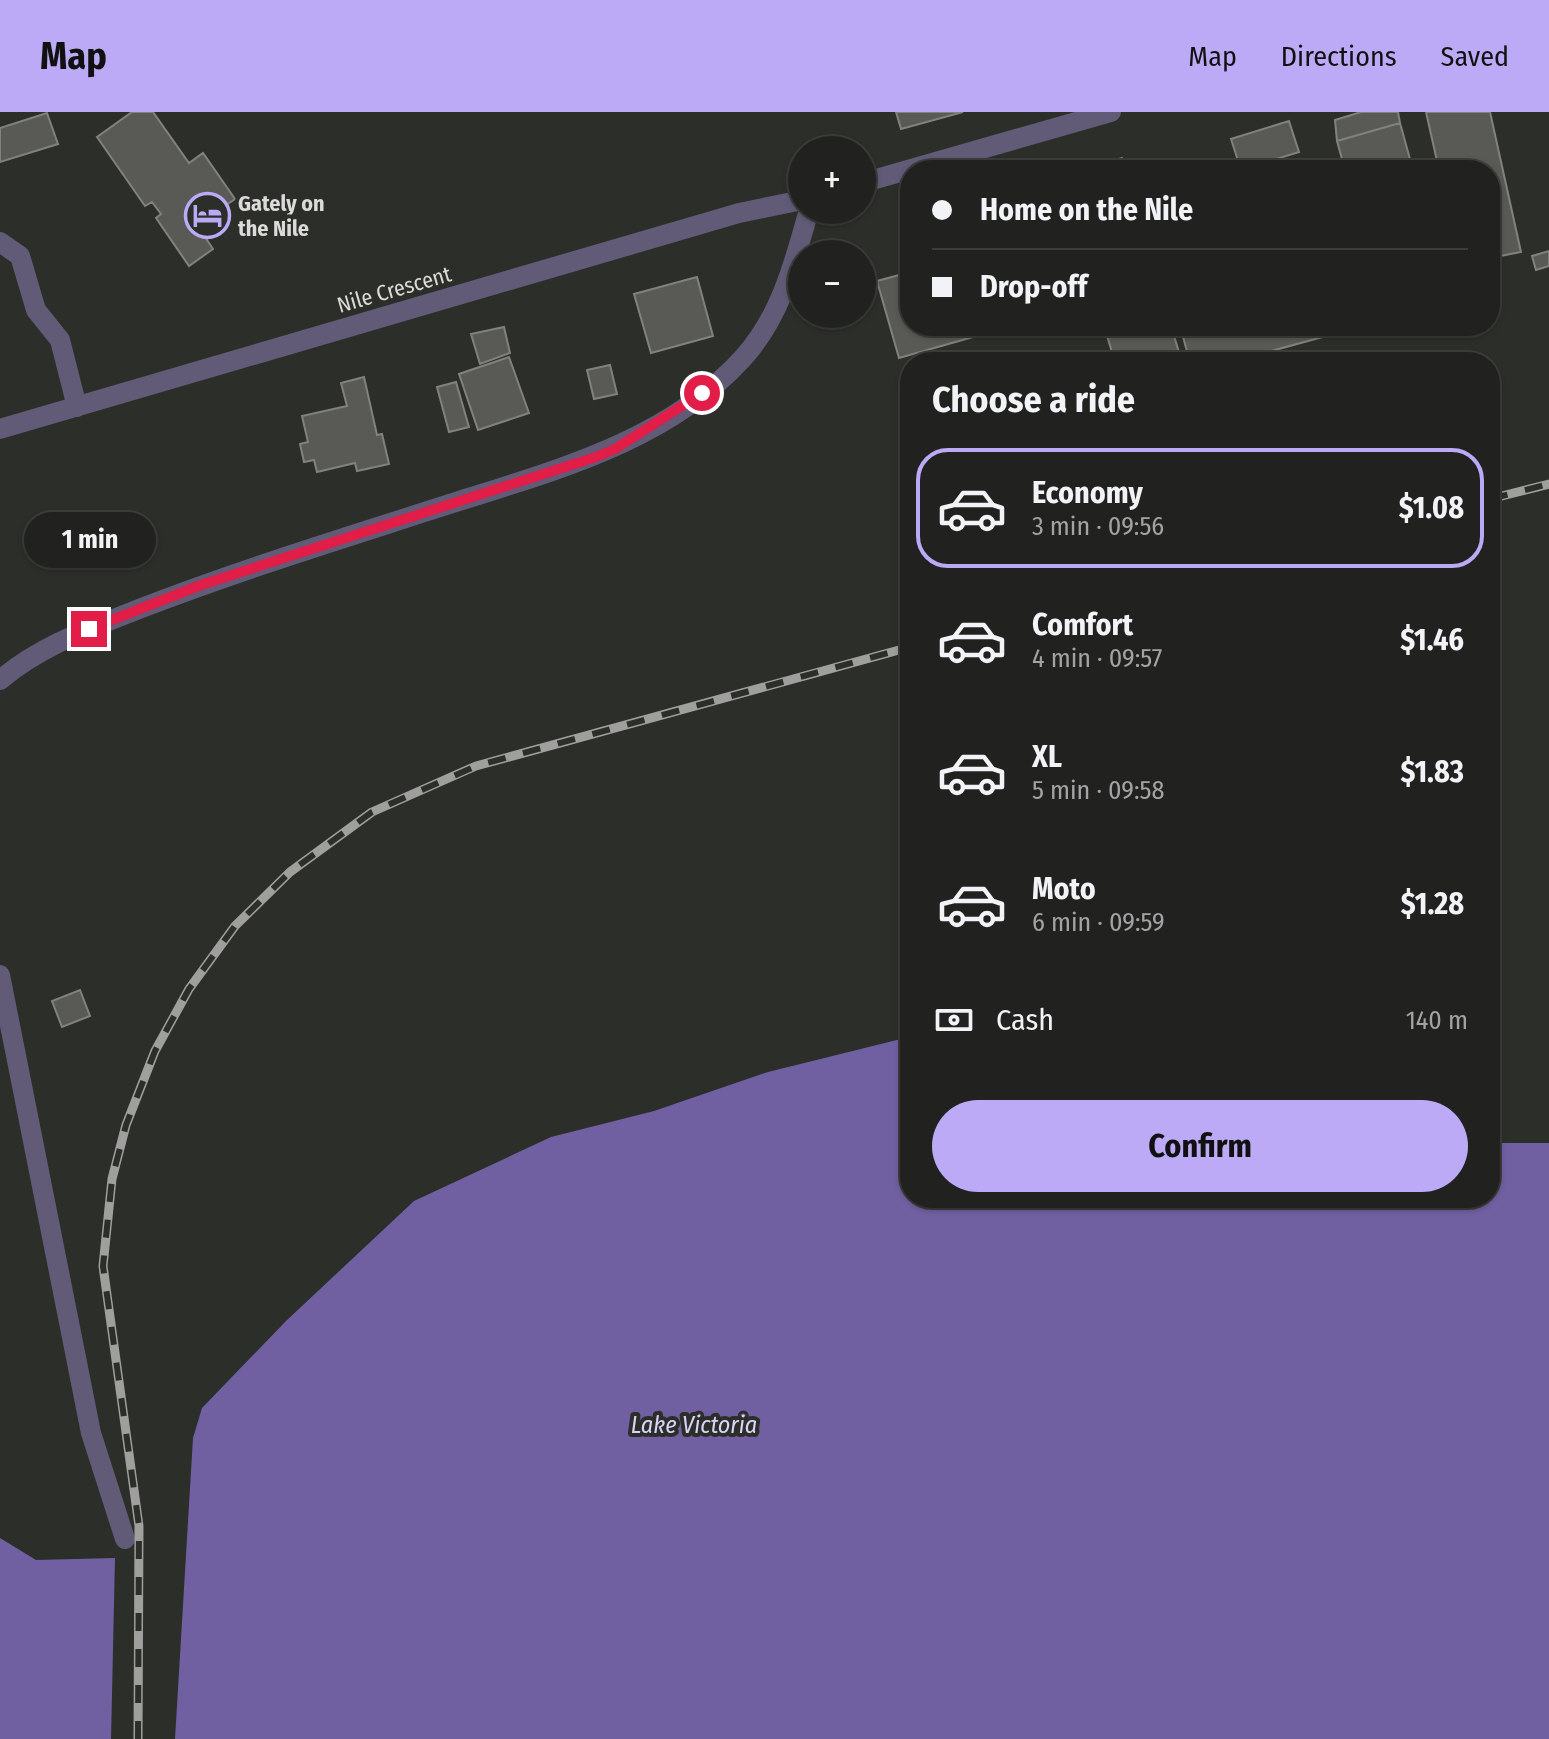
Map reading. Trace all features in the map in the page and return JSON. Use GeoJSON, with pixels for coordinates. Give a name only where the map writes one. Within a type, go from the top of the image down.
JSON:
{"type":"FeatureCollection","features":[{"type":"Feature","properties":{"kind":"street"},"geometry":{"type":"LineString","coordinates":[[943,160],[1111,112]]}},
{"type":"Feature","properties":{"kind":"street"},"geometry":{"type":"LineString","coordinates":[[876,179],[900,172]]}},
{"type":"Feature","properties":{"kind":"street","name":"Nile Crescent"},"geometry":{"type":"LineString","coordinates":[[0,429],[739,213],[788,203]]}},
{"type":"Feature","properties":{"kind":"street"},"geometry":{"type":"LineString","coordinates":[[0,680],[31,655],[61,640],[201,585],[615,449],[720,381],[745,356],[782,298],[805,224]]}},
{"type":"Feature","properties":{"kind":"street"},"geometry":{"type":"LineString","coordinates":[[0,242],[20,256],[36,310],[60,340],[77,407]]}},
{"type":"Feature","properties":{"kind":"street"},"geometry":{"type":"LineString","coordinates":[[0,975],[91,1433],[125,1539]]}},
{"type":"Feature","properties":{"kind":"water","name":"Lake Victoria"},"geometry":{"type":"Polygon","coordinates":[[[900,1039],[900,1208],[1500,1208],[1500,1143],[1549,1143],[1549,1739],[175,1739],[193,1438],[202,1408],[286,1321],[414,1201],[551,1137],[654,1111],[768,1072],[900,1039]]]}},
{"type":"Feature","properties":{"kind":"water"},"geometry":{"type":"Polygon","coordinates":[[[0,1538],[36,1560],[115,1558],[111,1739],[0,1739],[0,1538]]]}},
{"type":"Feature","properties":{"kind":"building"},"geometry":{"type":"Polygon","coordinates":[[[132,112],[153,112],[189,163],[203,153],[235,199],[197,225],[213,249],[189,266],[156,218],[161,214],[152,202],[145,206],[97,137],[132,112]]]}},
{"type":"Feature","properties":{"kind":"building"},"geometry":{"type":"Polygon","coordinates":[[[896,112],[963,112],[901,129],[896,112]]]}},
{"type":"Feature","properties":{"kind":"building"},"geometry":{"type":"Polygon","coordinates":[[[1361,112],[1398,112],[1400,123],[1337,141],[1335,120],[1361,112]]]}},
{"type":"Feature","properties":{"kind":"building"},"geometry":{"type":"Polygon","coordinates":[[[1426,112],[1490,112],[1521,252],[1500,256],[1500,160],[1437,160],[1426,112]]]}},
{"type":"Feature","properties":{"kind":"building"},"geometry":{"type":"Polygon","coordinates":[[[47,113],[58,144],[0,162],[0,128],[47,113]]]}},
{"type":"Feature","properties":{"kind":"building"},"geometry":{"type":"Polygon","coordinates":[[[1289,121],[1299,152],[1273,160],[1238,160],[1231,139],[1289,121]]]}},
{"type":"Feature","properties":{"kind":"building"},"geometry":{"type":"Polygon","coordinates":[[[1400,123],[1410,160],[1342,160],[1337,141],[1400,123]]]}},
{"type":"Feature","properties":{"kind":"building"},"geometry":{"type":"Polygon","coordinates":[[[1549,251],[1549,266],[1536,270],[1532,256],[1549,251]]]}},
{"type":"Feature","properties":{"kind":"building"},"geometry":{"type":"Polygon","coordinates":[[[900,275],[900,336],[977,336],[920,352],[900,352],[899,358],[877,281],[900,275]]]}},
{"type":"Feature","properties":{"kind":"building"},"geometry":{"type":"Polygon","coordinates":[[[697,277],[713,336],[651,353],[634,294],[697,277]]]}},
{"type":"Feature","properties":{"kind":"building"},"geometry":{"type":"Polygon","coordinates":[[[504,327],[510,353],[480,364],[471,334],[504,327]]]}},
{"type":"Feature","properties":{"kind":"building"},"geometry":{"type":"Polygon","coordinates":[[[1107,336],[1174,336],[1179,352],[1112,352],[1107,336]]]}},
{"type":"Feature","properties":{"kind":"building"},"geometry":{"type":"Polygon","coordinates":[[[1183,336],[1326,336],[1268,352],[1187,352],[1183,336]]]}},
{"type":"Feature","properties":{"kind":"building"},"geometry":{"type":"Polygon","coordinates":[[[509,357],[529,413],[478,430],[459,374],[509,357]]]}},
{"type":"Feature","properties":{"kind":"building"},"geometry":{"type":"Polygon","coordinates":[[[610,365],[617,394],[594,399],[587,370],[610,365]]]}},
{"type":"Feature","properties":{"kind":"building"},"geometry":{"type":"Polygon","coordinates":[[[364,377],[377,435],[382,434],[389,464],[357,471],[355,463],[317,472],[314,460],[304,462],[300,444],[308,442],[302,416],[347,406],[341,383],[364,377]]]}},
{"type":"Feature","properties":{"kind":"building"},"geometry":{"type":"Polygon","coordinates":[[[456,382],[469,427],[449,432],[437,387],[456,382]]]}},
{"type":"Feature","properties":{"kind":"building"},"geometry":{"type":"Polygon","coordinates":[[[80,990],[90,1016],[62,1027],[52,1001],[80,990]]]}},
{"type":"Feature","properties":{"kind":"railway"},"geometry":{"type":"LineString","coordinates":[[1500,496],[1549,484]]}},
{"type":"Feature","properties":{"kind":"railway"},"geometry":{"type":"LineString","coordinates":[[138,1739],[139,1526],[103,1266],[112,1179],[126,1125],[155,1051],[189,989],[235,926],[290,872],[372,812],[476,766],[900,650]]}},
{"type":"Feature","properties":{"kind":"place","name":"Gately on the Nile"},"geometry":{"type":"Point","coordinates":[207,216]}},
{"type":"Feature","properties":{"kind":"route"},"geometry":{"type":"LineString","coordinates":[[89,629],[201,585],[596,457],[667,418],[702,393]]}}]}
